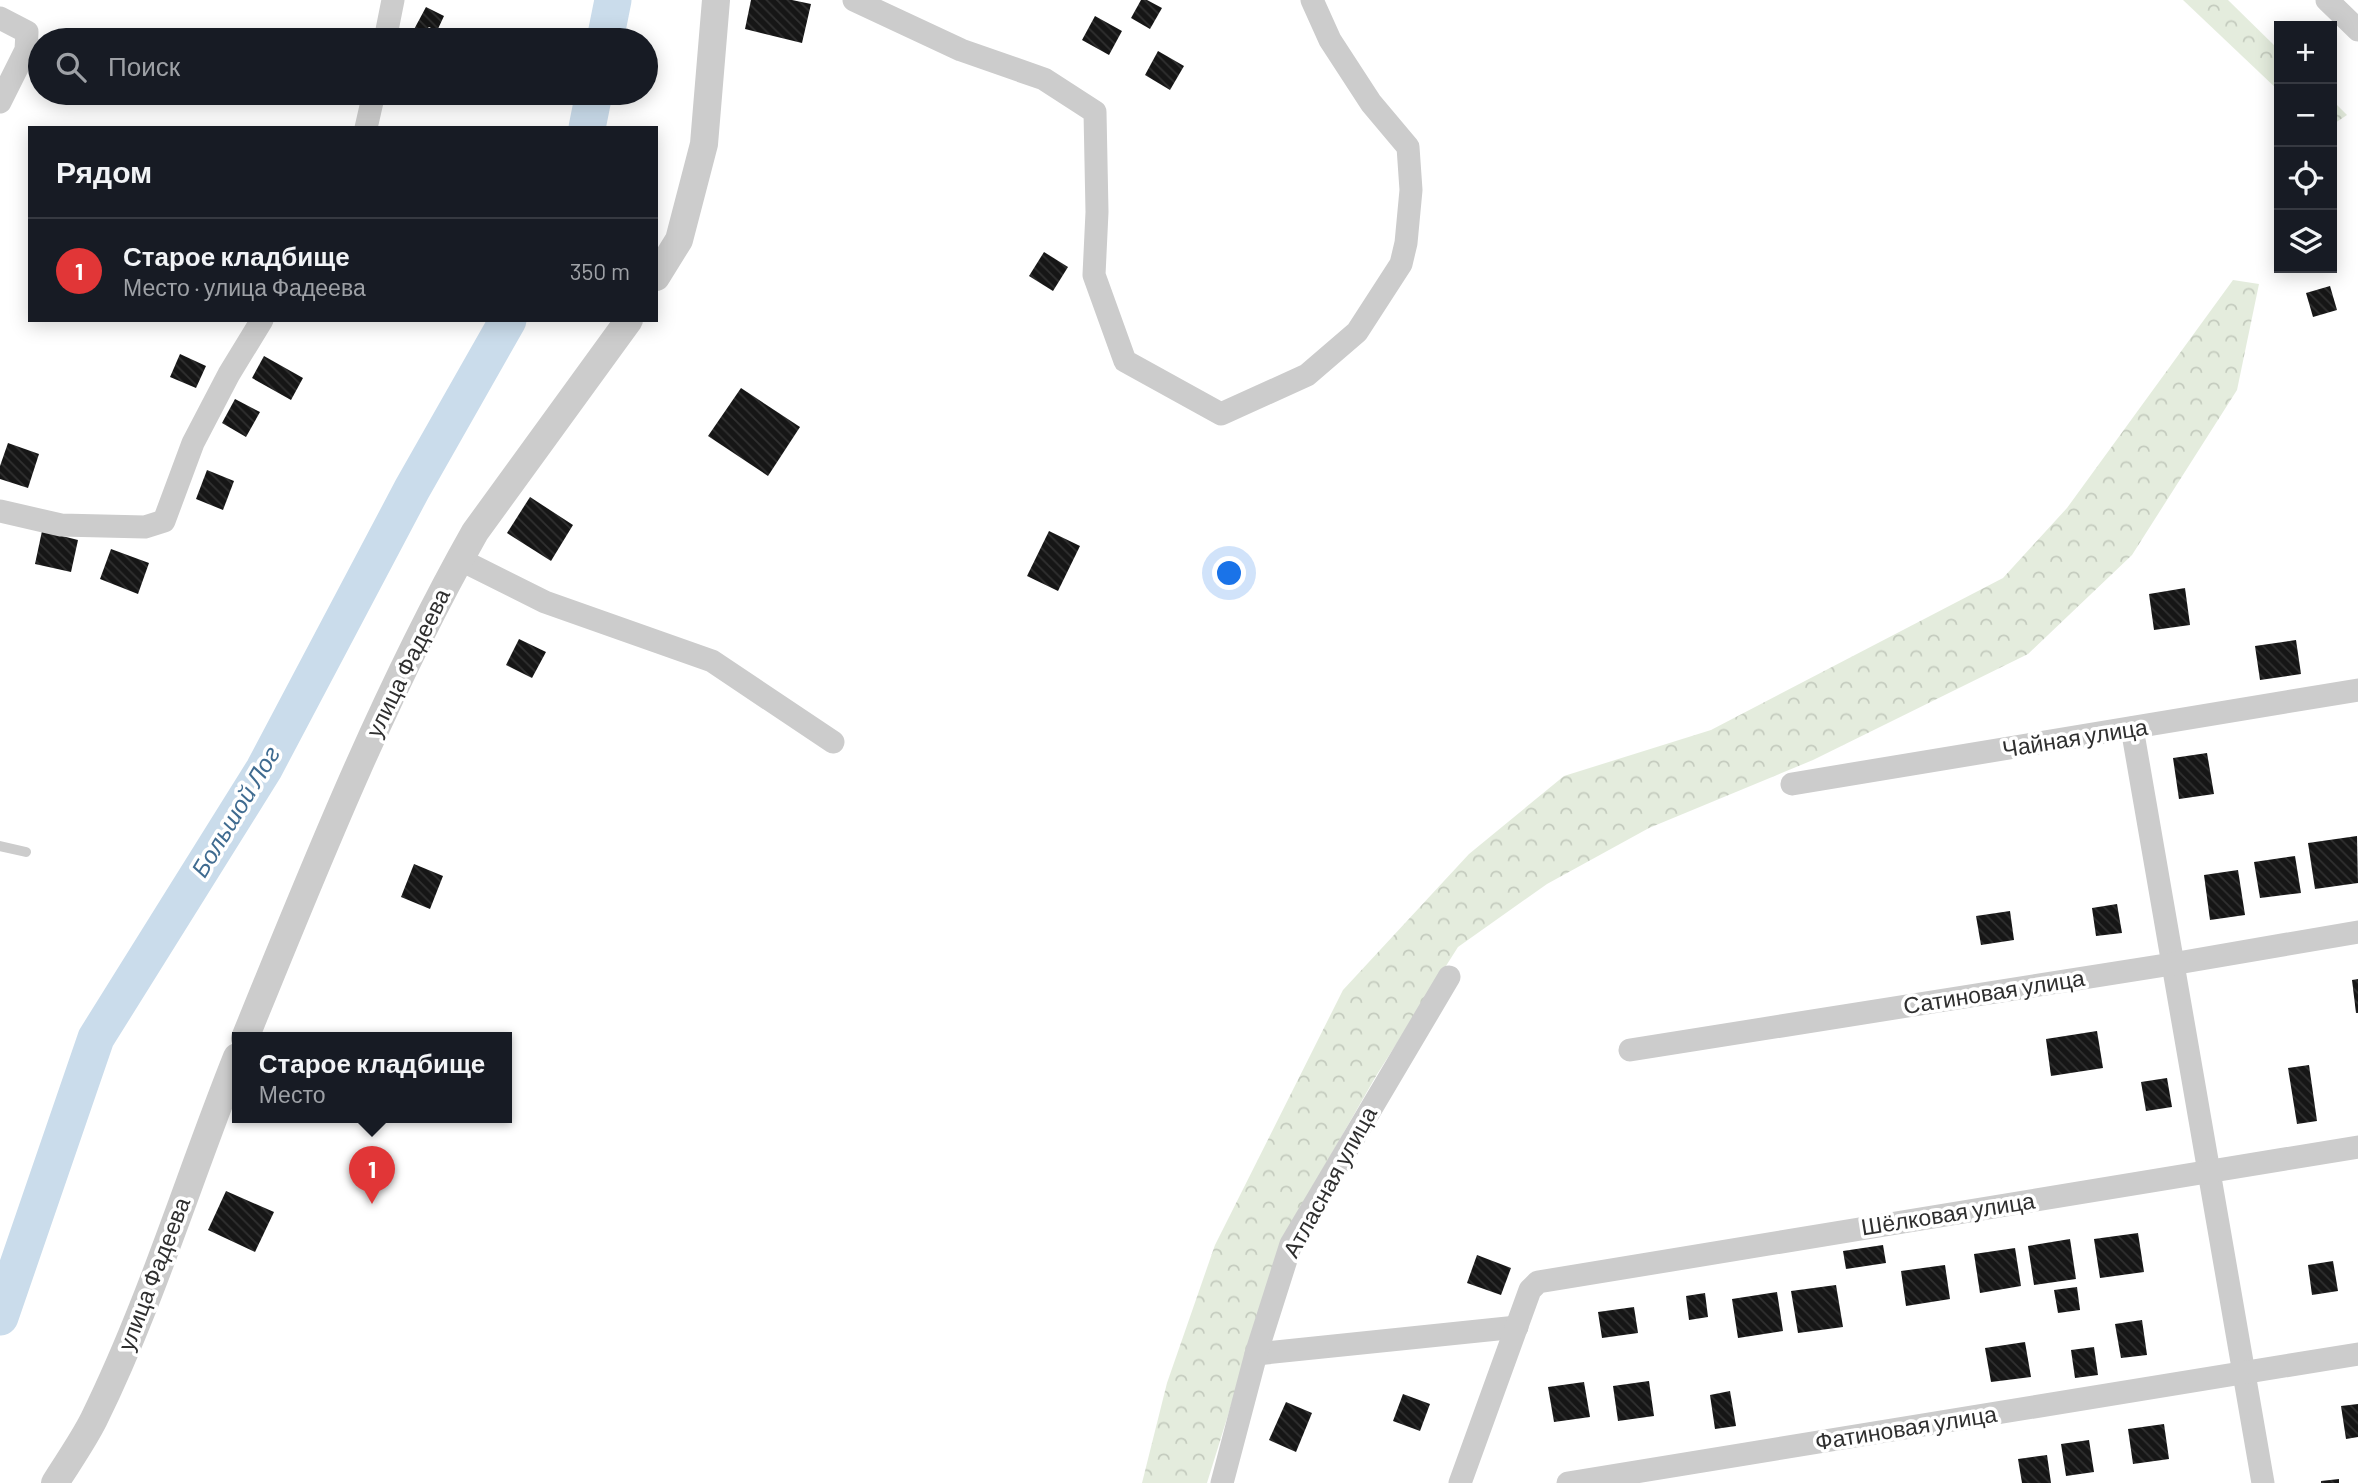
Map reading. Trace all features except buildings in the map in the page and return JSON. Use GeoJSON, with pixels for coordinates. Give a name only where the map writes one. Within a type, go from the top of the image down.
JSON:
{"type":"FeatureCollection","features":[{"type":"Feature","properties":{"kind":"street"},"geometry":{"type":"LineString","coordinates":[[387,28],[393,0]]}},
{"type":"Feature","properties":{"kind":"street"},"geometry":{"type":"LineString","coordinates":[[658,274],[679,240],[704,144],[716,0]]}},
{"type":"Feature","properties":{"kind":"street"},"geometry":{"type":"LineString","coordinates":[[855,0],[961,50],[1044,79],[1095,112],[1097,212],[1094,275],[1125,361],[1221,414],[1307,375],[1357,332],[1401,264],[1406,243],[1411,190],[1408,147],[1371,103],[1330,40],[1312,0]]}},
{"type":"Feature","properties":{"kind":"street"},"geometry":{"type":"LineString","coordinates":[[2327,0],[2358,30]]}},
{"type":"Feature","properties":{"kind":"street"},"geometry":{"type":"LineString","coordinates":[[0,18],[27,32],[27,41],[26,50],[0,102]]}},
{"type":"Feature","properties":{"kind":"street"},"geometry":{"type":"LineString","coordinates":[[366,126],[371,105]]}},
{"type":"Feature","properties":{"kind":"street"},"geometry":{"type":"LineString","coordinates":[[0,511],[61,525],[145,527],[164,521],[193,443],[229,374],[261,322]]}},
{"type":"Feature","properties":{"kind":"street","name":"улица Фадеева"},"geometry":{"type":"LineString","coordinates":[[247,1032],[313,870],[409,656],[459,559],[475,532],[628,322]]}},
{"type":"Feature","properties":{"kind":"street"},"geometry":{"type":"LineString","coordinates":[[459,559],[545,602],[712,661],[833,742]]}},
{"type":"Feature","properties":{"kind":"street","name":"Чайная улица"},"geometry":{"type":"LineString","coordinates":[[1792,784],[2358,691]]}},
{"type":"Feature","properties":{"kind":"street"},"geometry":{"type":"LineString","coordinates":[[2132,728],[2263,1483]]}},
{"type":"Feature","properties":{"kind":"street","name":"Сатиновая улица"},"geometry":{"type":"LineString","coordinates":[[1630,1050],[2358,932]]}},
{"type":"Feature","properties":{"kind":"street","name":"Атласная улица"},"geometry":{"type":"LineString","coordinates":[[1222,1483],[1256,1354],[1291,1244],[1449,977]]}},
{"type":"Feature","properties":{"kind":"street","name":"улица Фадеева"},"geometry":{"type":"LineString","coordinates":[[55,1483],[92,1422],[130,1340],[232,1069]]}},
{"type":"Feature","properties":{"kind":"street","name":"Шёлковая улица"},"geometry":{"type":"LineString","coordinates":[[1517,1327],[1530,1290],[1538,1282],[2358,1147]]}},
{"type":"Feature","properties":{"kind":"street"},"geometry":{"type":"LineString","coordinates":[[1256,1354],[1517,1327],[1460,1483]]}},
{"type":"Feature","properties":{"kind":"street","name":"Фатиновая улица"},"geometry":{"type":"LineString","coordinates":[[1567,1483],[2358,1354]]}},
{"type":"Feature","properties":{"kind":"lane"},"geometry":{"type":"LineString","coordinates":[[0,846],[26,852]]}},
{"type":"Feature","properties":{"kind":"green space"},"geometry":{"type":"Polygon","coordinates":[[[2183,0],[2228,0],[2274,45],[2274,86],[2183,0]]]}},
{"type":"Feature","properties":{"kind":"green space"},"geometry":{"type":"Polygon","coordinates":[[[2337,105],[2347,115],[2337,122],[2337,105]]]}},
{"type":"Feature","properties":{"kind":"green space"},"geometry":{"type":"Polygon","coordinates":[[[2233,280],[2259,284],[2237,390],[2132,555],[2028,654],[1813,760],[1649,828],[1547,884],[1458,947],[1376,1076],[1300,1209],[1262,1305],[1207,1483],[1142,1483],[1167,1383],[1215,1245],[1343,990],[1469,854],[1564,776],[1711,730],[2003,578],[2067,508],[2233,280]]]}},
{"type":"Feature","properties":{"kind":"waterway","name":"Большой Лог"},"geometry":{"type":"LineString","coordinates":[[607,28],[613,0]]}},
{"type":"Feature","properties":{"kind":"waterway","name":"Большой Лог"},"geometry":{"type":"LineString","coordinates":[[587,126],[592,105]]}},
{"type":"Feature","properties":{"kind":"waterway","name":"Большой Лог"},"geometry":{"type":"LineString","coordinates":[[0,1317],[96,1038],[264,769],[412,489],[507,322]]}},
{"type":"Feature","properties":{"kind":"place","name":"Старое кладбище"},"geometry":{"type":"Point","coordinates":[372,1204]}}]}
